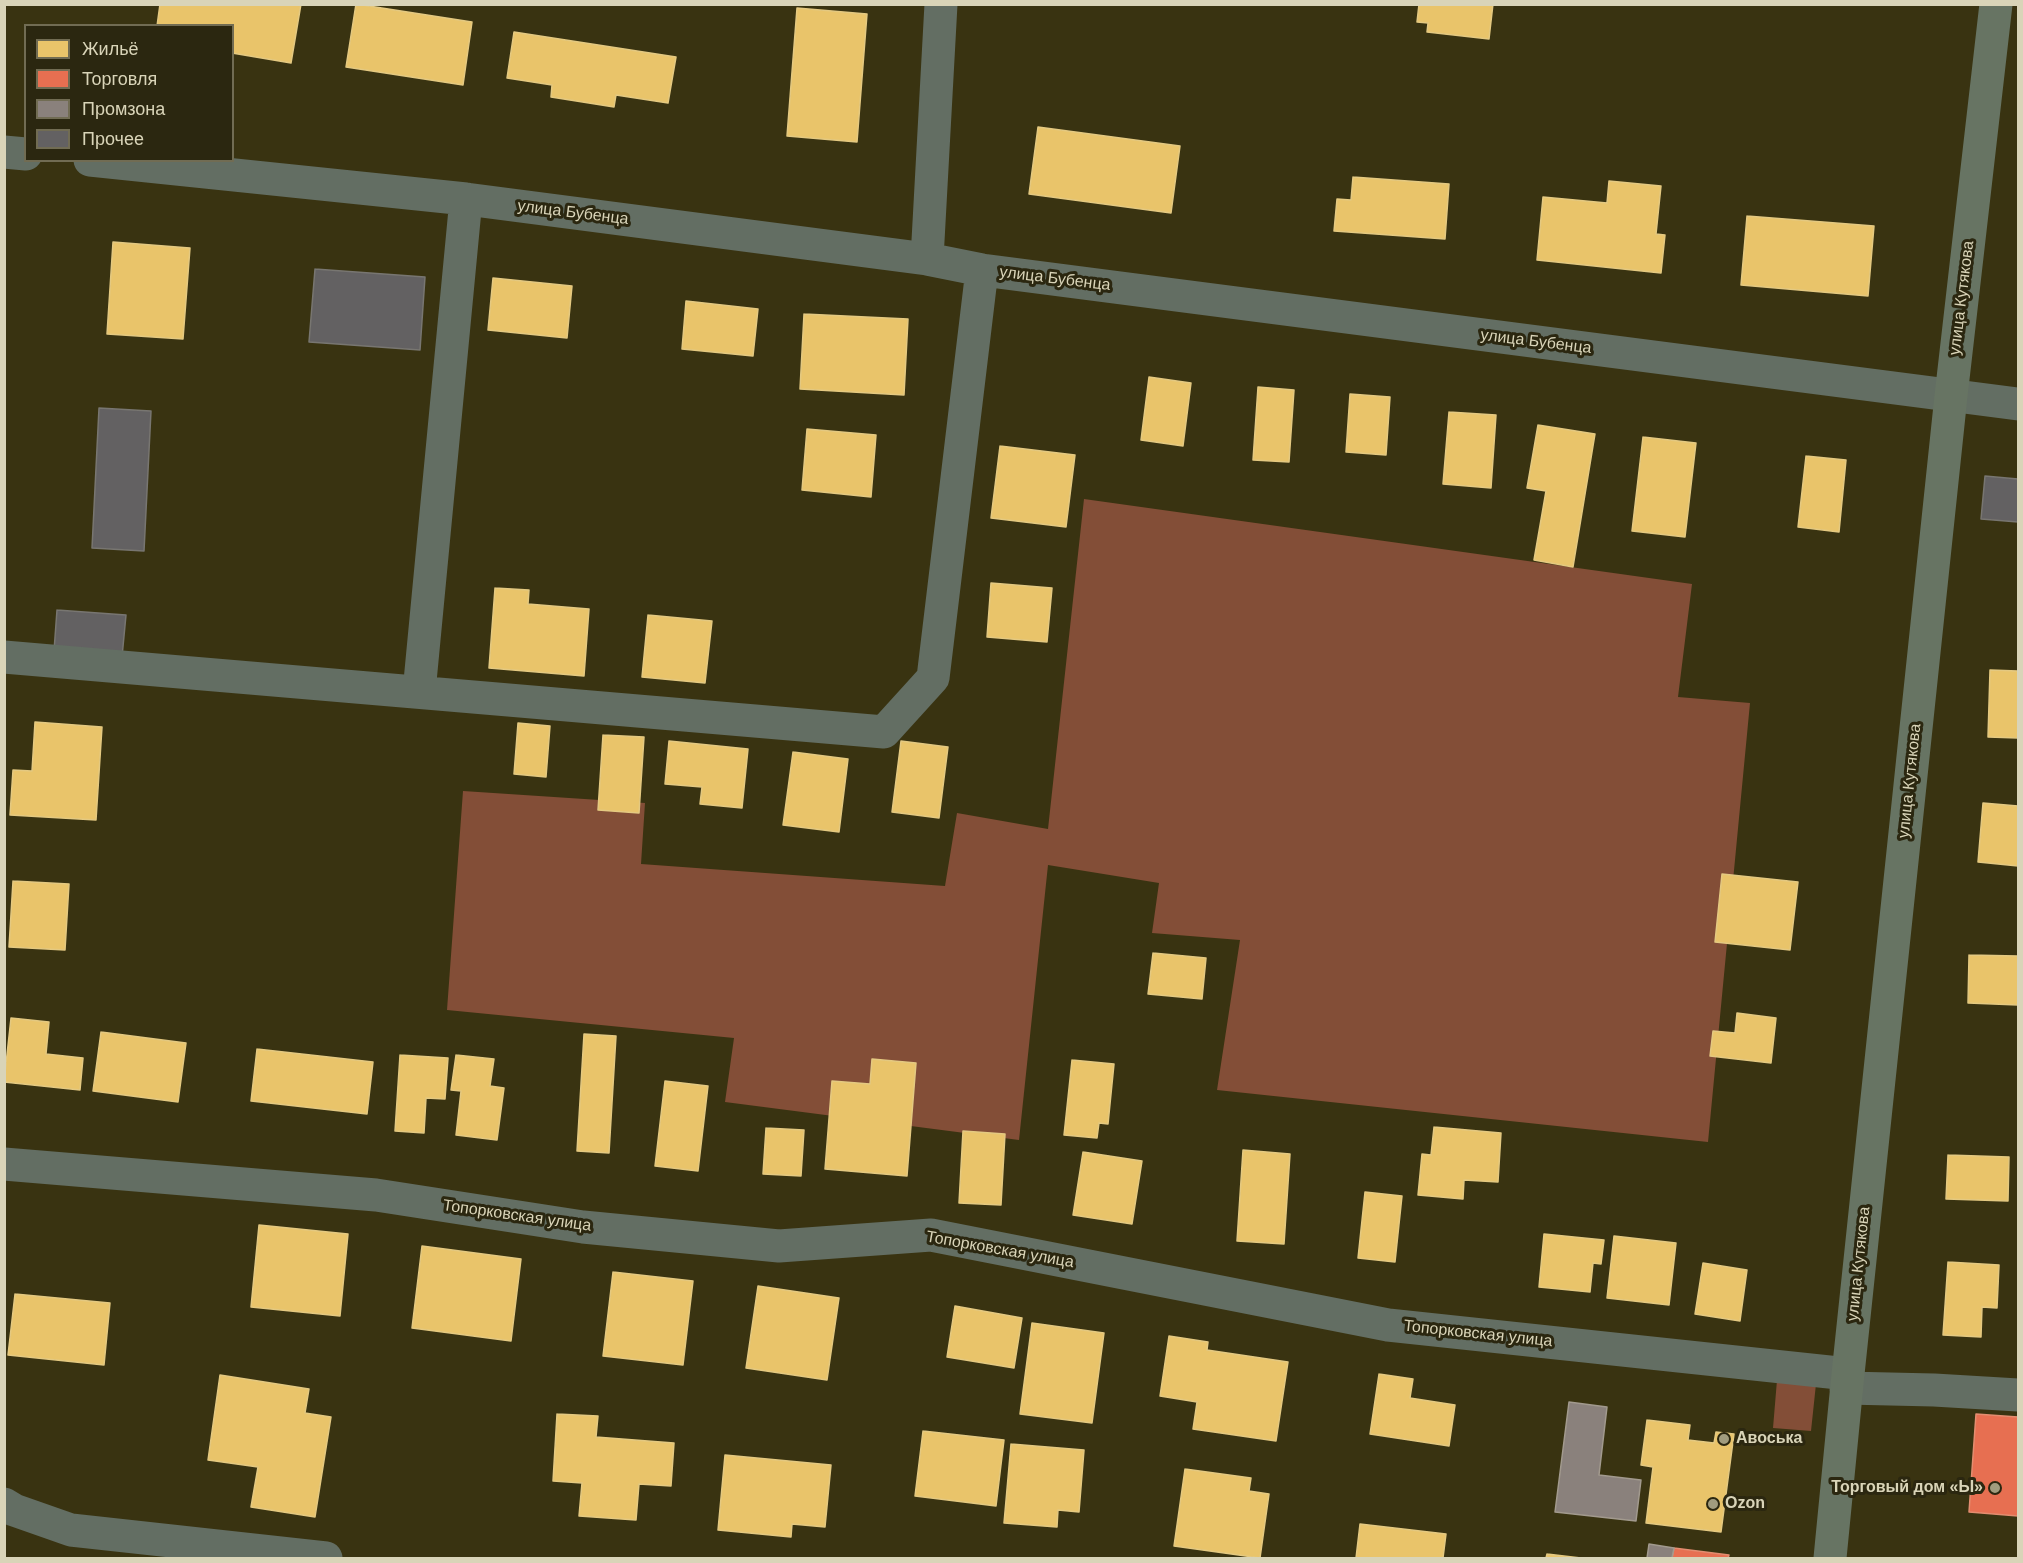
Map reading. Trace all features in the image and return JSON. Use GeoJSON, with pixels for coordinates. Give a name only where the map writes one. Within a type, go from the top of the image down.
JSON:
{"type":"FeatureCollection","features":[{"type":"Feature","properties":{"kind":"main road","name":"улица Кутякова"},"geometry":{"type":"LineString","coordinates":[[1830,1558],[1951,396],[1996,4]]}},
{"type":"Feature","properties":{"kind":"street"},"geometry":{"type":"LineString","coordinates":[[927,259],[941,4]]}},
{"type":"Feature","properties":{"kind":"street"},"geometry":{"type":"LineString","coordinates":[[4,152],[24,154]]}},
{"type":"Feature","properties":{"kind":"street","name":"улица Бубенца"},"geometry":{"type":"LineString","coordinates":[[109,162],[466,199],[927,259],[982,270],[2019,404]]}},
{"type":"Feature","properties":{"kind":"street"},"geometry":{"type":"LineString","coordinates":[[419,692],[466,199]]}},
{"type":"Feature","properties":{"kind":"street"},"geometry":{"type":"LineString","coordinates":[[4,657],[884,732],[933,678],[982,270]]}},
{"type":"Feature","properties":{"kind":"street","name":"Топорковская улица"},"geometry":{"type":"LineString","coordinates":[[4,1164],[376,1195],[583,1227],[779,1246],[931,1235],[1388,1324],[1847,1381],[1934,1390],[2019,1395]]}},
{"type":"Feature","properties":{"kind":"street"},"geometry":{"type":"LineString","coordinates":[[4,1504],[14,1510],[71,1530],[326,1558]]}},
{"type":"Feature","properties":{"kind":"shaded area"},"geometry":{"type":"Polygon","coordinates":[[[1084,499],[1692,584],[1678,697],[1750,703],[1708,1142],[1217,1090],[1240,940],[1152,933],[1159,883],[1048,865],[1019,1140],[725,1102],[734,1038],[447,1010],[463,791],[645,803],[641,864],[945,886],[957,813],[1048,829],[1084,499]]]}},
{"type":"Feature","properties":{"kind":"shaded area"},"geometry":{"type":"Polygon","coordinates":[[[1777,1380],[1816,1384],[1811,1431],[1773,1428],[1777,1380]]]}},
{"type":"Feature","properties":{"kind":"building: Жильё"},"geometry":{"type":"Polygon","coordinates":[[[160,4],[301,4],[291,63],[234,53],[234,24],[157,24],[160,4]]]}},
{"type":"Feature","properties":{"kind":"building: Жильё"},"geometry":{"type":"Polygon","coordinates":[[[356,4],[472,22],[463,85],[346,67],[356,4]]]}},
{"type":"Feature","properties":{"kind":"building: Жильё"},"geometry":{"type":"Polygon","coordinates":[[[1419,4],[1493,4],[1489,39],[1427,32],[1428,23],[1417,22],[1419,4]]]}},
{"type":"Feature","properties":{"kind":"building: Жильё"},"geometry":{"type":"Polygon","coordinates":[[[797,8],[867,14],[857,142],[787,136],[797,8]]]}},
{"type":"Feature","properties":{"kind":"building: Жильё"},"geometry":{"type":"Polygon","coordinates":[[[514,32],[676,57],[668,103],[616,95],[614,107],[551,97],[552,85],[507,78],[514,32]]]}},
{"type":"Feature","properties":{"kind":"building: Жильё"},"geometry":{"type":"Polygon","coordinates":[[[1038,127],[1180,146],[1171,213],[1029,194],[1038,127]]]}},
{"type":"Feature","properties":{"kind":"building: Жильё"},"geometry":{"type":"Polygon","coordinates":[[[1353,177],[1449,184],[1445,239],[1334,231],[1337,199],[1351,200],[1353,177]]]}},
{"type":"Feature","properties":{"kind":"building: Жильё"},"geometry":{"type":"Polygon","coordinates":[[[1609,181],[1661,186],[1656,234],[1665,235],[1661,273],[1537,260],[1543,197],[1607,203],[1609,181]]]}},
{"type":"Feature","properties":{"kind":"building: Жильё"},"geometry":{"type":"Polygon","coordinates":[[[1747,216],[1874,226],[1868,296],[1741,285],[1747,216]]]}},
{"type":"Feature","properties":{"kind":"building: Жильё"},"geometry":{"type":"Polygon","coordinates":[[[113,242],[190,248],[183,339],[107,334],[113,242]]]}},
{"type":"Feature","properties":{"kind":"building: Жильё"},"geometry":{"type":"Polygon","coordinates":[[[493,278],[572,286],[567,338],[488,330],[493,278]]]}},
{"type":"Feature","properties":{"kind":"building: Жильё"},"geometry":{"type":"Polygon","coordinates":[[[686,301],[758,309],[753,356],[682,349],[686,301]]]}},
{"type":"Feature","properties":{"kind":"building: Жильё"},"geometry":{"type":"Polygon","coordinates":[[[804,314],[908,319],[904,395],[800,389],[804,314]]]}},
{"type":"Feature","properties":{"kind":"building: Жильё"},"geometry":{"type":"Polygon","coordinates":[[[1149,377],[1191,383],[1183,446],[1141,440],[1149,377]]]}},
{"type":"Feature","properties":{"kind":"building: Жильё"},"geometry":{"type":"Polygon","coordinates":[[[1258,387],[1294,390],[1289,462],[1253,460],[1258,387]]]}},
{"type":"Feature","properties":{"kind":"building: Жильё"},"geometry":{"type":"Polygon","coordinates":[[[1350,394],[1390,397],[1386,455],[1346,452],[1350,394]]]}},
{"type":"Feature","properties":{"kind":"building: Жильё"},"geometry":{"type":"Polygon","coordinates":[[[1449,412],[1496,415],[1491,488],[1443,484],[1449,412]]]}},
{"type":"Feature","properties":{"kind":"building: Жильё"},"geometry":{"type":"Polygon","coordinates":[[[1538,425],[1595,434],[1573,567],[1534,560],[1546,491],[1527,488],[1538,425]]]}},
{"type":"Feature","properties":{"kind":"building: Жильё"},"geometry":{"type":"Polygon","coordinates":[[[807,429],[876,435],[871,497],[802,490],[807,429]]]}},
{"type":"Feature","properties":{"kind":"building: Жильё"},"geometry":{"type":"Polygon","coordinates":[[[1643,437],[1696,443],[1685,537],[1632,531],[1643,437]]]}},
{"type":"Feature","properties":{"kind":"building: Жильё"},"geometry":{"type":"Polygon","coordinates":[[[1000,446],[1075,455],[1066,527],[991,518],[1000,446]]]}},
{"type":"Feature","properties":{"kind":"building: Жильё"},"geometry":{"type":"Polygon","coordinates":[[[1806,456],[1846,460],[1839,532],[1798,527],[1806,456]]]}},
{"type":"Feature","properties":{"kind":"building: Жильё"},"geometry":{"type":"Polygon","coordinates":[[[991,583],[1052,588],[1047,642],[987,637],[991,583]]]}},
{"type":"Feature","properties":{"kind":"building: Жильё"},"geometry":{"type":"Polygon","coordinates":[[[495,588],[529,590],[528,604],[589,609],[584,676],[489,668],[495,588]]]}},
{"type":"Feature","properties":{"kind":"building: Жильё"},"geometry":{"type":"Polygon","coordinates":[[[648,615],[712,621],[705,683],[642,677],[648,615]]]}},
{"type":"Feature","properties":{"kind":"building: Жильё"},"geometry":{"type":"Polygon","coordinates":[[[1990,670],[2018,671],[2018,738],[1988,737],[1990,670]]]}},
{"type":"Feature","properties":{"kind":"building: Жильё"},"geometry":{"type":"Polygon","coordinates":[[[35,722],[102,727],[96,820],[10,815],[13,770],[32,771],[35,722]]]}},
{"type":"Feature","properties":{"kind":"building: Жильё"},"geometry":{"type":"Polygon","coordinates":[[[518,723],[550,726],[546,777],[514,774],[518,723]]]}},
{"type":"Feature","properties":{"kind":"building: Жильё"},"geometry":{"type":"Polygon","coordinates":[[[603,735],[644,737],[639,813],[598,810],[603,735]]]}},
{"type":"Feature","properties":{"kind":"building: Жильё"},"geometry":{"type":"Polygon","coordinates":[[[669,741],[748,749],[742,808],[700,804],[702,787],[665,784],[669,741]]]}},
{"type":"Feature","properties":{"kind":"building: Жильё"},"geometry":{"type":"Polygon","coordinates":[[[901,741],[948,747],[939,818],[892,812],[901,741]]]}},
{"type":"Feature","properties":{"kind":"building: Жильё"},"geometry":{"type":"Polygon","coordinates":[[[793,752],[848,759],[839,832],[783,825],[793,752]]]}},
{"type":"Feature","properties":{"kind":"building: Жильё"},"geometry":{"type":"Polygon","coordinates":[[[1983,803],[2018,806],[2018,866],[1978,862],[1983,803]]]}},
{"type":"Feature","properties":{"kind":"building: Жильё"},"geometry":{"type":"Polygon","coordinates":[[[1722,874],[1798,882],[1790,950],[1715,942],[1722,874]]]}},
{"type":"Feature","properties":{"kind":"building: Жильё"},"geometry":{"type":"Polygon","coordinates":[[[13,881],[69,884],[65,950],[9,947],[13,881]]]}},
{"type":"Feature","properties":{"kind":"building: Жильё"},"geometry":{"type":"Polygon","coordinates":[[[1153,953],[1206,958],[1202,999],[1148,994],[1153,953]]]}},
{"type":"Feature","properties":{"kind":"building: Жильё"},"geometry":{"type":"Polygon","coordinates":[[[1969,955],[2018,956],[2018,1005],[1968,1003],[1969,955]]]}},
{"type":"Feature","properties":{"kind":"building: Жильё"},"geometry":{"type":"Polygon","coordinates":[[[1737,1013],[1776,1018],[1771,1063],[1710,1056],[1713,1031],[1735,1033],[1737,1013]]]}},
{"type":"Feature","properties":{"kind":"building: Жильё"},"geometry":{"type":"Polygon","coordinates":[[[11,1018],[49,1022],[46,1054],[83,1058],[80,1090],[4,1082],[11,1018]]]}},
{"type":"Feature","properties":{"kind":"building: Жильё"},"geometry":{"type":"Polygon","coordinates":[[[101,1032],[186,1043],[178,1102],[93,1091],[101,1032]]]}},
{"type":"Feature","properties":{"kind":"building: Жильё"},"geometry":{"type":"Polygon","coordinates":[[[584,1034],[616,1036],[609,1153],[577,1151],[584,1034]]]}},
{"type":"Feature","properties":{"kind":"building: Жильё"},"geometry":{"type":"Polygon","coordinates":[[[257,1049],[373,1062],[367,1114],[251,1101],[257,1049]]]}},
{"type":"Feature","properties":{"kind":"building: Жильё"},"geometry":{"type":"Polygon","coordinates":[[[400,1055],[448,1058],[445,1099],[426,1098],[424,1133],[395,1131],[400,1055]]]}},
{"type":"Feature","properties":{"kind":"building: Жильё"},"geometry":{"type":"Polygon","coordinates":[[[456,1055],[494,1059],[490,1086],[504,1088],[497,1140],[456,1135],[461,1091],[451,1090],[456,1055]]]}},
{"type":"Feature","properties":{"kind":"building: Жильё"},"geometry":{"type":"Polygon","coordinates":[[[872,1059],[916,1063],[907,1176],[825,1169],[832,1081],[870,1084],[872,1059]]]}},
{"type":"Feature","properties":{"kind":"building: Жильё"},"geometry":{"type":"Polygon","coordinates":[[[1072,1060],[1114,1064],[1108,1124],[1099,1123],[1097,1138],[1064,1135],[1072,1060]]]}},
{"type":"Feature","properties":{"kind":"building: Жильё"},"geometry":{"type":"Polygon","coordinates":[[[665,1081],[708,1086],[698,1171],[655,1166],[665,1081]]]}},
{"type":"Feature","properties":{"kind":"building: Жильё"},"geometry":{"type":"Polygon","coordinates":[[[1434,1127],[1501,1133],[1498,1182],[1464,1180],[1463,1199],[1418,1195],[1422,1154],[1431,1155],[1434,1127]]]}},
{"type":"Feature","properties":{"kind":"building: Жильё"},"geometry":{"type":"Polygon","coordinates":[[[766,1128],[804,1130],[801,1176],[763,1174],[766,1128]]]}},
{"type":"Feature","properties":{"kind":"building: Жильё"},"geometry":{"type":"Polygon","coordinates":[[[963,1131],[1005,1134],[1001,1205],[959,1203],[963,1131]]]}},
{"type":"Feature","properties":{"kind":"building: Жильё"},"geometry":{"type":"Polygon","coordinates":[[[1243,1150],[1290,1154],[1284,1244],[1237,1241],[1243,1150]]]}},
{"type":"Feature","properties":{"kind":"building: Жильё"},"geometry":{"type":"Polygon","coordinates":[[[1083,1152],[1142,1161],[1132,1224],[1073,1215],[1083,1152]]]}},
{"type":"Feature","properties":{"kind":"building: Жильё"},"geometry":{"type":"Polygon","coordinates":[[[1948,1155],[2009,1157],[2008,1201],[1946,1199],[1948,1155]]]}},
{"type":"Feature","properties":{"kind":"building: Жильё"},"geometry":{"type":"Polygon","coordinates":[[[1365,1192],[1402,1196],[1395,1262],[1358,1258],[1365,1192]]]}},
{"type":"Feature","properties":{"kind":"building: Жильё"},"geometry":{"type":"Polygon","coordinates":[[[259,1225],[348,1234],[340,1316],[251,1307],[259,1225]]]}},
{"type":"Feature","properties":{"kind":"building: Жильё"},"geometry":{"type":"Polygon","coordinates":[[[1544,1234],[1604,1240],[1601,1264],[1593,1263],[1590,1292],[1539,1287],[1544,1234]]]}},
{"type":"Feature","properties":{"kind":"building: Жильё"},"geometry":{"type":"Polygon","coordinates":[[[1614,1236],[1676,1243],[1669,1305],[1607,1298],[1614,1236]]]}},
{"type":"Feature","properties":{"kind":"building: Жильё"},"geometry":{"type":"Polygon","coordinates":[[[422,1246],[521,1259],[511,1341],[412,1328],[422,1246]]]}},
{"type":"Feature","properties":{"kind":"building: Жильё"},"geometry":{"type":"Polygon","coordinates":[[[1948,1262],[1999,1265],[1997,1308],[1982,1307],[1981,1337],[1943,1335],[1948,1262]]]}},
{"type":"Feature","properties":{"kind":"building: Жильё"},"geometry":{"type":"Polygon","coordinates":[[[1703,1263],[1747,1270],[1740,1321],[1695,1314],[1703,1263]]]}},
{"type":"Feature","properties":{"kind":"building: Жильё"},"geometry":{"type":"Polygon","coordinates":[[[613,1272],[693,1281],[683,1365],[603,1356],[613,1272]]]}},
{"type":"Feature","properties":{"kind":"building: Жильё"},"geometry":{"type":"Polygon","coordinates":[[[758,1286],[839,1298],[827,1380],[746,1368],[758,1286]]]}},
{"type":"Feature","properties":{"kind":"building: Жильё"},"geometry":{"type":"Polygon","coordinates":[[[15,1294],[110,1303],[104,1365],[8,1355],[15,1294]]]}},
{"type":"Feature","properties":{"kind":"building: Жильё"},"geometry":{"type":"Polygon","coordinates":[[[955,1306],[1022,1318],[1014,1368],[947,1357],[955,1306]]]}},
{"type":"Feature","properties":{"kind":"building: Жильё"},"geometry":{"type":"Polygon","coordinates":[[[1032,1323],[1104,1333],[1092,1423],[1020,1414],[1032,1323]]]}},
{"type":"Feature","properties":{"kind":"building: Жильё"},"geometry":{"type":"Polygon","coordinates":[[[1169,1336],[1208,1342],[1207,1350],[1288,1362],[1276,1441],[1193,1429],[1197,1402],[1160,1396],[1169,1336]]]}},
{"type":"Feature","properties":{"kind":"building: Жильё"},"geometry":{"type":"Polygon","coordinates":[[[1379,1374],[1413,1379],[1410,1398],[1455,1405],[1449,1446],[1370,1434],[1379,1374]]]}},
{"type":"Feature","properties":{"kind":"building: Жильё"},"geometry":{"type":"Polygon","coordinates":[[[220,1375],[309,1389],[305,1413],[331,1417],[315,1517],[251,1507],[258,1467],[208,1460],[220,1375]]]}},
{"type":"Feature","properties":{"kind":"building: Жильё"},"geometry":{"type":"Polygon","coordinates":[[[557,1414],[598,1416],[596,1437],[674,1443],[671,1486],[639,1484],[636,1520],[579,1516],[582,1483],[553,1481],[557,1414]]]}},
{"type":"Feature","properties":{"kind":"building: Жильё"},"geometry":{"type":"Polygon","coordinates":[[[1647,1420],[1690,1425],[1688,1440],[1714,1443],[1716,1432],[1734,1434],[1721,1532],[1646,1523],[1653,1467],[1641,1465],[1647,1420]]]}},
{"type":"Feature","properties":{"kind":"building: Жильё"},"geometry":{"type":"Polygon","coordinates":[[[923,1431],[1004,1440],[996,1506],[915,1496],[923,1431]]]}},
{"type":"Feature","properties":{"kind":"building: Жильё"},"geometry":{"type":"Polygon","coordinates":[[[1011,1444],[1084,1450],[1079,1512],[1058,1510],[1057,1527],[1004,1523],[1011,1444]]]}},
{"type":"Feature","properties":{"kind":"building: Жильё"},"geometry":{"type":"Polygon","coordinates":[[[725,1455],[831,1465],[825,1527],[792,1524],[791,1537],[718,1530],[725,1455]]]}},
{"type":"Feature","properties":{"kind":"building: Жильё"},"geometry":{"type":"Polygon","coordinates":[[[1185,1469],[1251,1478],[1249,1491],[1269,1494],[1260,1558],[1174,1546],[1185,1469]]]}},
{"type":"Feature","properties":{"kind":"building: Жильё"},"geometry":{"type":"Polygon","coordinates":[[[1360,1524],[1446,1534],[1443,1558],[1356,1558],[1360,1524]]]}},
{"type":"Feature","properties":{"kind":"building: Жильё"},"geometry":{"type":"Polygon","coordinates":[[[1547,1554],[1581,1558],[1546,1558],[1547,1554]]]}},
{"type":"Feature","properties":{"kind":"building: Торговля","name":"Торговый дом «Ы»"},"geometry":{"type":"Polygon","coordinates":[[[1976,1414],[2018,1417],[2018,1516],[1969,1512],[1976,1414]]]}},
{"type":"Feature","properties":{"kind":"building: Торговля"},"geometry":{"type":"Polygon","coordinates":[[[1674,1548],[1729,1555],[1728,1558],[1672,1558],[1674,1548]]]}},
{"type":"Feature","properties":{"kind":"building: Промзона"},"geometry":{"type":"Polygon","coordinates":[[[1569,1402],[1607,1407],[1599,1475],[1641,1480],[1636,1521],[1555,1512],[1569,1402]]]}},
{"type":"Feature","properties":{"kind":"building: Промзона"},"geometry":{"type":"Polygon","coordinates":[[[1649,1544],[1674,1548],[1672,1558],[1647,1558],[1649,1544]]]}},
{"type":"Feature","properties":{"kind":"building: Прочее"},"geometry":{"type":"Polygon","coordinates":[[[315,269],[425,277],[420,350],[309,342],[315,269]]]}},
{"type":"Feature","properties":{"kind":"building: Прочее"},"geometry":{"type":"Polygon","coordinates":[[[99,408],[151,411],[144,551],[92,548],[99,408]]]}},
{"type":"Feature","properties":{"kind":"building: Прочее"},"geometry":{"type":"Polygon","coordinates":[[[1985,476],[2018,479],[2018,522],[1981,519],[1985,476]]]}},
{"type":"Feature","properties":{"kind":"building: Прочее"},"geometry":{"type":"Polygon","coordinates":[[[57,610],[126,615],[122,657],[54,651],[57,610]]]}},
{"type":"Feature","properties":{"kind":"place","name":"Авоська"},"geometry":{"type":"Point","coordinates":[1724,1439]}},
{"type":"Feature","properties":{"kind":"place","name":"Торговый дом «Ы»"},"geometry":{"type":"Point","coordinates":[1995,1488]}},
{"type":"Feature","properties":{"kind":"place","name":"Ozon"},"geometry":{"type":"Point","coordinates":[1713,1504]}}]}
